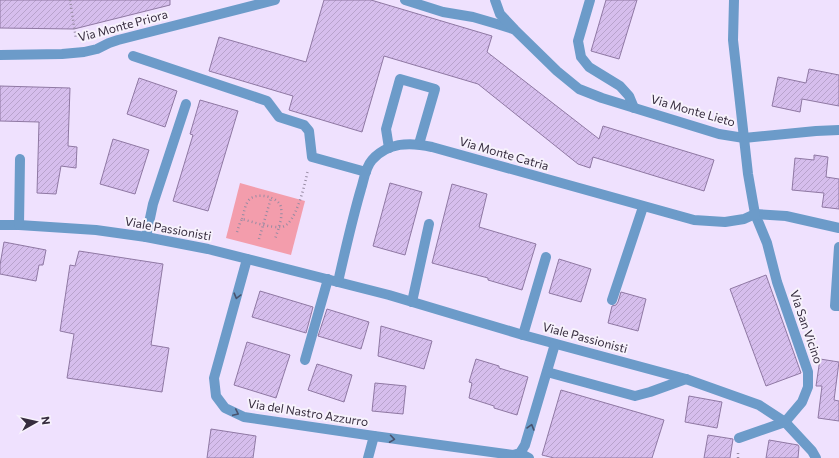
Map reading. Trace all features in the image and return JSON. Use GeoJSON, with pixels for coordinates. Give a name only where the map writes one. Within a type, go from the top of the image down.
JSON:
{"type":"FeatureCollection","features":[{"type":"Feature","properties":{"kind":"street","name":"Via Monte Priora"},"geometry":{"type":"LineString","coordinates":[[0,55],[62,54],[84,52],[97,49],[118,40],[275,0]]}},
{"type":"Feature","properties":{"kind":"street","name":"Via Monte Lieto"},"geometry":{"type":"LineString","coordinates":[[407,0],[442,12],[479,19],[515,30]]}},
{"type":"Feature","properties":{"kind":"street","name":"Via Monte Lieto"},"geometry":{"type":"LineString","coordinates":[[495,0],[500,14],[515,30],[579,89],[602,98],[719,134],[744,138]]}},
{"type":"Feature","properties":{"kind":"street","name":"Via Monte Lieto"},"geometry":{"type":"LineString","coordinates":[[590,0],[578,41],[581,57],[590,67],[620,86],[629,96],[634,108]]}},
{"type":"Feature","properties":{"kind":"street","name":"Via San Vicino"},"geometry":{"type":"LineString","coordinates":[[734,0],[733,40],[748,174],[755,214],[767,243],[777,282],[808,372],[808,386],[802,402],[785,422]]}},
{"type":"Feature","properties":{"kind":"street"},"geometry":{"type":"LineString","coordinates":[[133,56],[267,101],[279,118],[304,125],[309,131],[312,156],[366,172]]}},
{"type":"Feature","properties":{"kind":"street"},"geometry":{"type":"LineString","coordinates":[[389,148],[386,129],[400,79],[435,89],[419,144]]}},
{"type":"Feature","properties":{"kind":"street"},"geometry":{"type":"LineString","coordinates":[[146,237],[153,204],[186,104]]}},
{"type":"Feature","properties":{"kind":"street"},"geometry":{"type":"LineString","coordinates":[[744,138],[810,131],[839,130]]}},
{"type":"Feature","properties":{"kind":"street","name":"Via Monte Catria"},"geometry":{"type":"LineString","coordinates":[[333,280],[366,172],[371,161],[378,154],[389,148],[403,144],[419,144],[694,220],[725,222],[744,219],[755,214]]}},
{"type":"Feature","properties":{"kind":"street"},"geometry":{"type":"LineString","coordinates":[[19,225],[20,159]]}},
{"type":"Feature","properties":{"kind":"street"},"geometry":{"type":"LineString","coordinates":[[612,300],[643,207]]}},
{"type":"Feature","properties":{"kind":"street"},"geometry":{"type":"LineString","coordinates":[[755,214],[786,216],[839,228]]}},
{"type":"Feature","properties":{"kind":"street"},"geometry":{"type":"LineString","coordinates":[[412,302],[428,224]]}},
{"type":"Feature","properties":{"kind":"street","name":"Viale Passionisti"},"geometry":{"type":"LineString","coordinates":[[0,225],[96,230],[146,237],[208,249],[333,280],[555,344],[686,379],[760,405],[785,422],[812,451],[816,458]]}},
{"type":"Feature","properties":{"kind":"street"},"geometry":{"type":"LineString","coordinates":[[839,247],[834,306],[839,306]]}},
{"type":"Feature","properties":{"kind":"street"},"geometry":{"type":"LineString","coordinates":[[523,335],[546,257]]}},
{"type":"Feature","properties":{"kind":"street","name":"Via del Nastro Azzurro"},"geometry":{"type":"LineString","coordinates":[[247,259],[214,378],[216,396],[225,408],[244,417],[513,455],[525,455],[525,445],[555,344]]}},
{"type":"Feature","properties":{"kind":"street"},"geometry":{"type":"LineString","coordinates":[[305,360],[333,280]]}},
{"type":"Feature","properties":{"kind":"street"},"geometry":{"type":"LineString","coordinates":[[547,372],[635,396],[686,379]]}},
{"type":"Feature","properties":{"kind":"street"},"geometry":{"type":"LineString","coordinates":[[739,438],[785,422]]}},
{"type":"Feature","properties":{"kind":"street"},"geometry":{"type":"LineString","coordinates":[[368,458],[374,436]]}},
{"type":"Feature","properties":{"kind":"path"},"geometry":{"type":"LineString","coordinates":[[70,0],[73,25]]}},
{"type":"Feature","properties":{"kind":"path"},"geometry":{"type":"LineString","coordinates":[[242,219],[279,227],[287,225],[299,204],[312,156]]}},
{"type":"Feature","properties":{"kind":"path"},"geometry":{"type":"LineString","coordinates":[[237,232],[249,199],[256,196],[269,196],[281,206],[282,211],[275,239]]}},
{"type":"Feature","properties":{"kind":"path"},"geometry":{"type":"LineString","coordinates":[[259,239],[271,198]]}},
{"type":"Feature","properties":{"kind":"shaded area"},"geometry":{"type":"Polygon","coordinates":[[[240,183],[305,201],[291,255],[226,238],[240,183]]]}},
{"type":"Feature","properties":{"kind":"building"},"geometry":{"type":"Polygon","coordinates":[[[0,0],[170,0],[170,5],[74,29],[0,28],[0,0]]]}},
{"type":"Feature","properties":{"kind":"building"},"geometry":{"type":"Polygon","coordinates":[[[324,0],[371,0],[492,36],[487,52],[599,139],[603,126],[714,160],[704,191],[593,157],[590,168],[578,164],[478,84],[384,56],[362,132],[289,110],[293,96],[209,71],[219,37],[306,62],[324,0]]]}},
{"type":"Feature","properties":{"kind":"building"},"geometry":{"type":"Polygon","coordinates":[[[606,0],[637,0],[619,59],[591,51],[606,0]]]}},
{"type":"Feature","properties":{"kind":"building"},"geometry":{"type":"Polygon","coordinates":[[[809,69],[839,75],[839,106],[802,99],[800,112],[772,106],[778,77],[806,83],[809,69]]]}},
{"type":"Feature","properties":{"kind":"building"},"geometry":{"type":"Polygon","coordinates":[[[139,78],[177,91],[165,127],[127,114],[139,78]]]}},
{"type":"Feature","properties":{"kind":"building"},"geometry":{"type":"Polygon","coordinates":[[[0,86],[70,88],[68,146],[77,147],[76,168],[61,166],[56,194],[37,193],[39,122],[0,121],[0,86]]]}},
{"type":"Feature","properties":{"kind":"building"},"geometry":{"type":"Polygon","coordinates":[[[200,100],[238,111],[208,211],[173,201],[193,135],[190,134],[200,100]]]}},
{"type":"Feature","properties":{"kind":"building"},"geometry":{"type":"Polygon","coordinates":[[[113,139],[149,150],[135,194],[100,184],[113,139]]]}},
{"type":"Feature","properties":{"kind":"building"},"geometry":{"type":"Polygon","coordinates":[[[814,155],[828,157],[826,177],[839,179],[839,209],[822,207],[824,193],[792,190],[795,158],[814,160],[814,155]]]}},
{"type":"Feature","properties":{"kind":"building"},"geometry":{"type":"Polygon","coordinates":[[[390,183],[422,192],[405,255],[373,246],[390,183]]]}},
{"type":"Feature","properties":{"kind":"building"},"geometry":{"type":"Polygon","coordinates":[[[452,184],[487,194],[479,227],[536,244],[522,290],[488,280],[488,278],[432,263],[452,184]]]}},
{"type":"Feature","properties":{"kind":"building"},"geometry":{"type":"Polygon","coordinates":[[[4,242],[46,250],[43,265],[39,265],[36,281],[0,274],[4,242]]]}},
{"type":"Feature","properties":{"kind":"building"},"geometry":{"type":"Polygon","coordinates":[[[79,251],[163,264],[151,345],[169,348],[162,392],[67,378],[74,334],[60,331],[70,265],[75,266],[79,251]]]}},
{"type":"Feature","properties":{"kind":"building"},"geometry":{"type":"Polygon","coordinates":[[[559,259],[591,269],[581,302],[549,293],[559,259]]]}},
{"type":"Feature","properties":{"kind":"building"},"geometry":{"type":"Polygon","coordinates":[[[766,275],[801,373],[766,386],[730,289],[766,275]]]}},
{"type":"Feature","properties":{"kind":"building"},"geometry":{"type":"Polygon","coordinates":[[[260,291],[313,307],[306,333],[252,317],[260,291]]]}},
{"type":"Feature","properties":{"kind":"building"},"geometry":{"type":"Polygon","coordinates":[[[621,292],[646,299],[638,331],[608,323],[612,306],[616,305],[618,302],[621,292]]]}},
{"type":"Feature","properties":{"kind":"building"},"geometry":{"type":"Polygon","coordinates":[[[327,309],[369,322],[361,349],[318,336],[327,309]]]}},
{"type":"Feature","properties":{"kind":"building"},"geometry":{"type":"Polygon","coordinates":[[[381,326],[432,341],[424,369],[378,356],[381,326]]]}},
{"type":"Feature","properties":{"kind":"building"},"geometry":{"type":"Polygon","coordinates":[[[247,342],[290,355],[276,398],[234,385],[247,342]]]}},
{"type":"Feature","properties":{"kind":"building"},"geometry":{"type":"Polygon","coordinates":[[[476,359],[528,377],[517,415],[469,398],[472,383],[469,382],[476,359]]]}},
{"type":"Feature","properties":{"kind":"building"},"geometry":{"type":"Polygon","coordinates":[[[820,359],[839,362],[834,400],[839,401],[839,421],[818,418],[822,386],[816,386],[820,359]]]}},
{"type":"Feature","properties":{"kind":"building"},"geometry":{"type":"Polygon","coordinates":[[[317,364],[352,375],[344,402],[308,390],[317,364]]]}},
{"type":"Feature","properties":{"kind":"building"},"geometry":{"type":"Polygon","coordinates":[[[375,383],[406,386],[403,414],[372,411],[375,383]]]}},
{"type":"Feature","properties":{"kind":"building"},"geometry":{"type":"Polygon","coordinates":[[[561,390],[664,420],[652,458],[554,458],[542,455],[561,390]]]}},
{"type":"Feature","properties":{"kind":"building"},"geometry":{"type":"Polygon","coordinates":[[[689,396],[722,402],[717,428],[685,422],[689,396]]]}},
{"type":"Feature","properties":{"kind":"building"},"geometry":{"type":"Polygon","coordinates":[[[211,429],[256,436],[253,458],[207,458],[211,429]]]}},
{"type":"Feature","properties":{"kind":"building"},"geometry":{"type":"Polygon","coordinates":[[[708,435],[733,439],[730,458],[704,458],[708,435]]]}},
{"type":"Feature","properties":{"kind":"building"},"geometry":{"type":"Polygon","coordinates":[[[769,440],[798,445],[798,458],[766,458],[769,440]]]}}]}
